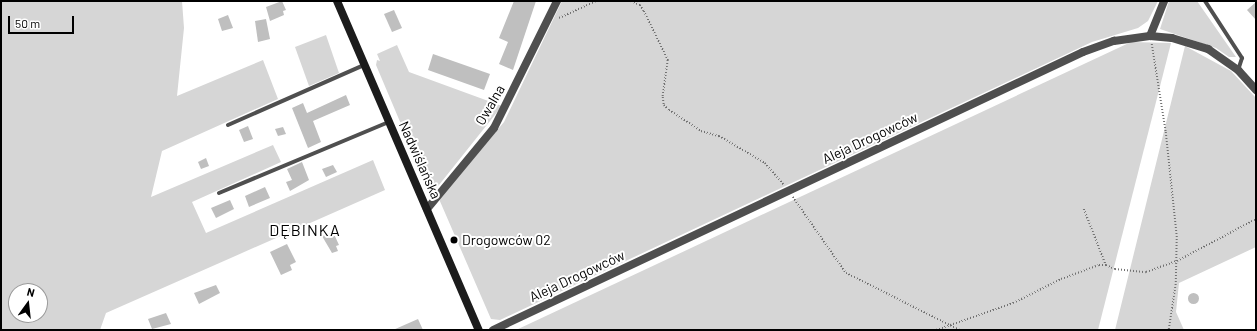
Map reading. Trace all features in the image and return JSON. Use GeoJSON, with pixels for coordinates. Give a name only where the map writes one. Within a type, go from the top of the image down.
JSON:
{"type":"FeatureCollection","features":[{"type":"Feature","properties":{"kind":"main road","name":"Nadwiślańska"},"geometry":{"type":"LineString","coordinates":[[337,1],[479,330]]}},
{"type":"Feature","properties":{"kind":"street","name":"Owalna"},"geometry":{"type":"LineString","coordinates":[[427,209],[494,128],[557,1]]}},
{"type":"Feature","properties":{"kind":"street"},"geometry":{"type":"LineString","coordinates":[[1150,36],[1164,1]]}},
{"type":"Feature","properties":{"kind":"street","name":"Aleja Drogowców"},"geometry":{"type":"LineString","coordinates":[[493,330],[1084,52],[1114,41],[1150,36],[1172,38],[1208,49],[1238,70],[1256,90]]}},
{"type":"Feature","properties":{"kind":"lane"},"geometry":{"type":"LineString","coordinates":[[1205,1],[1242,58],[1238,70]]}},
{"type":"Feature","properties":{"kind":"lane"},"geometry":{"type":"LineString","coordinates":[[228,125],[364,65]]}},
{"type":"Feature","properties":{"kind":"lane"},"geometry":{"type":"LineString","coordinates":[[219,193],[389,122]]}},
{"type":"Feature","properties":{"kind":"path"},"geometry":{"type":"LineString","coordinates":[[546,24],[596,1]]}},
{"type":"Feature","properties":{"kind":"path"},"geometry":{"type":"LineString","coordinates":[[630,1],[640,5],[644,11],[668,60],[663,97],[664,104],[669,110],[694,127],[719,136],[765,163],[789,190],[846,273],[960,330]]}},
{"type":"Feature","properties":{"kind":"path"},"geometry":{"type":"LineString","coordinates":[[1150,36],[1166,132],[1177,261],[1173,312],[1169,330]]}},
{"type":"Feature","properties":{"kind":"path"},"geometry":{"type":"LineString","coordinates":[[1084,209],[1106,265]]}},
{"type":"Feature","properties":{"kind":"path"},"geometry":{"type":"LineString","coordinates":[[936,330],[949,324],[1013,303],[1061,279],[1099,265],[1106,265],[1126,271],[1146,272],[1177,261],[1256,219]]}},
{"type":"Feature","properties":{"kind":"shaded area"},"geometry":{"type":"Polygon","coordinates":[[[1,1],[182,1],[184,28],[177,96],[263,60],[278,99],[162,151],[151,197],[273,145],[281,162],[192,202],[206,233],[373,160],[385,190],[106,313],[100,330],[1,330],[1,1]]]}},
{"type":"Feature","properties":{"kind":"shaded area"},"geometry":{"type":"Polygon","coordinates":[[[562,1],[1158,1],[1148,21],[1138,28],[1092,42],[500,320],[491,319],[439,199],[504,122],[562,1]]]}},
{"type":"Feature","properties":{"kind":"shaded area"},"geometry":{"type":"Polygon","coordinates":[[[1169,1],[1197,1],[1236,57],[1229,57],[1216,48],[1160,29],[1169,1]]]}},
{"type":"Feature","properties":{"kind":"shaded area"},"geometry":{"type":"Polygon","coordinates":[[[326,35],[339,73],[309,86],[295,47],[326,35]]]}},
{"type":"Feature","properties":{"kind":"shaded area"},"geometry":{"type":"Polygon","coordinates":[[[1131,42],[1171,43],[1098,330],[516,330],[1131,42]]]}},
{"type":"Feature","properties":{"kind":"shaded area"},"geometry":{"type":"Polygon","coordinates":[[[397,45],[409,72],[502,106],[431,195],[376,65],[377,60],[380,61],[377,54],[397,45]]]}},
{"type":"Feature","properties":{"kind":"shaded area"},"geometry":{"type":"Polygon","coordinates":[[[1185,46],[1231,71],[1256,98],[1256,247],[1179,283],[1176,312],[1184,330],[1115,330],[1185,46]]]}},
{"type":"Feature","properties":{"kind":"building"},"geometry":{"type":"Polygon","coordinates":[[[282,1],[286,10],[283,11],[284,15],[270,21],[266,7],[282,1]]]}},
{"type":"Feature","properties":{"kind":"building"},"geometry":{"type":"Polygon","coordinates":[[[514,1],[536,1],[513,70],[499,64],[508,42],[499,38],[514,1]]]}},
{"type":"Feature","properties":{"kind":"building"},"geometry":{"type":"Polygon","coordinates":[[[1256,2],[1256,20],[1247,10],[1256,2]]]}},
{"type":"Feature","properties":{"kind":"building"},"geometry":{"type":"Polygon","coordinates":[[[394,10],[402,28],[392,32],[384,14],[394,10]]]}},
{"type":"Feature","properties":{"kind":"building"},"geometry":{"type":"Polygon","coordinates":[[[228,15],[233,28],[222,31],[218,19],[228,15]]]}},
{"type":"Feature","properties":{"kind":"building"},"geometry":{"type":"Polygon","coordinates":[[[266,19],[270,39],[258,42],[255,21],[266,19]]]}},
{"type":"Feature","properties":{"kind":"building"},"geometry":{"type":"Polygon","coordinates":[[[433,54],[490,74],[484,90],[428,70],[433,54]]]}},
{"type":"Feature","properties":{"kind":"building"},"geometry":{"type":"Polygon","coordinates":[[[346,95],[350,105],[313,121],[321,142],[308,148],[292,108],[303,103],[307,113],[346,95]]]}},
{"type":"Feature","properties":{"kind":"building"},"geometry":{"type":"Polygon","coordinates":[[[248,126],[253,139],[244,142],[239,130],[248,126]]]}},
{"type":"Feature","properties":{"kind":"building"},"geometry":{"type":"Polygon","coordinates":[[[283,127],[286,134],[278,136],[275,129],[283,127]]]}},
{"type":"Feature","properties":{"kind":"building"},"geometry":{"type":"Polygon","coordinates":[[[206,158],[209,166],[201,169],[198,162],[206,158]]]}},
{"type":"Feature","properties":{"kind":"building"},"geometry":{"type":"Polygon","coordinates":[[[302,162],[309,180],[290,191],[286,182],[292,180],[287,169],[302,162]]]}},
{"type":"Feature","properties":{"kind":"building"},"geometry":{"type":"Polygon","coordinates":[[[333,165],[337,172],[326,177],[322,169],[333,165]]]}},
{"type":"Feature","properties":{"kind":"building"},"geometry":{"type":"Polygon","coordinates":[[[265,187],[270,198],[249,207],[245,196],[265,187]]]}},
{"type":"Feature","properties":{"kind":"building"},"geometry":{"type":"Polygon","coordinates":[[[230,200],[234,209],[216,218],[211,208],[230,200]]]}},
{"type":"Feature","properties":{"kind":"building"},"geometry":{"type":"Polygon","coordinates":[[[333,232],[339,245],[336,246],[338,251],[332,253],[322,236],[333,232]]]}},
{"type":"Feature","properties":{"kind":"building"},"geometry":{"type":"Polygon","coordinates":[[[287,244],[296,262],[290,265],[292,270],[281,275],[270,252],[287,244]]]}},
{"type":"Feature","properties":{"kind":"building"},"geometry":{"type":"Polygon","coordinates":[[[216,285],[220,293],[199,304],[194,293],[216,285]]]}},
{"type":"Feature","properties":{"kind":"building"},"geometry":{"type":"Polygon","coordinates":[[[1193,292],[1197,294],[1199,298],[1197,302],[1193,304],[1189,302],[1187,298],[1189,294],[1193,292]]]}},
{"type":"Feature","properties":{"kind":"building"},"geometry":{"type":"Polygon","coordinates":[[[166,313],[171,324],[152,329],[148,319],[166,313]]]}},
{"type":"Feature","properties":{"kind":"building"},"geometry":{"type":"Polygon","coordinates":[[[418,319],[423,330],[393,330],[418,319]]]}},
{"type":"Feature","properties":{"kind":"place","name":"Drogowców 02"},"geometry":{"type":"Point","coordinates":[454,240]}},
{"type":"Feature","properties":{"kind":"district","name":"DĘBINKA"},"geometry":{"type":"Point","coordinates":[305,230]}}]}
